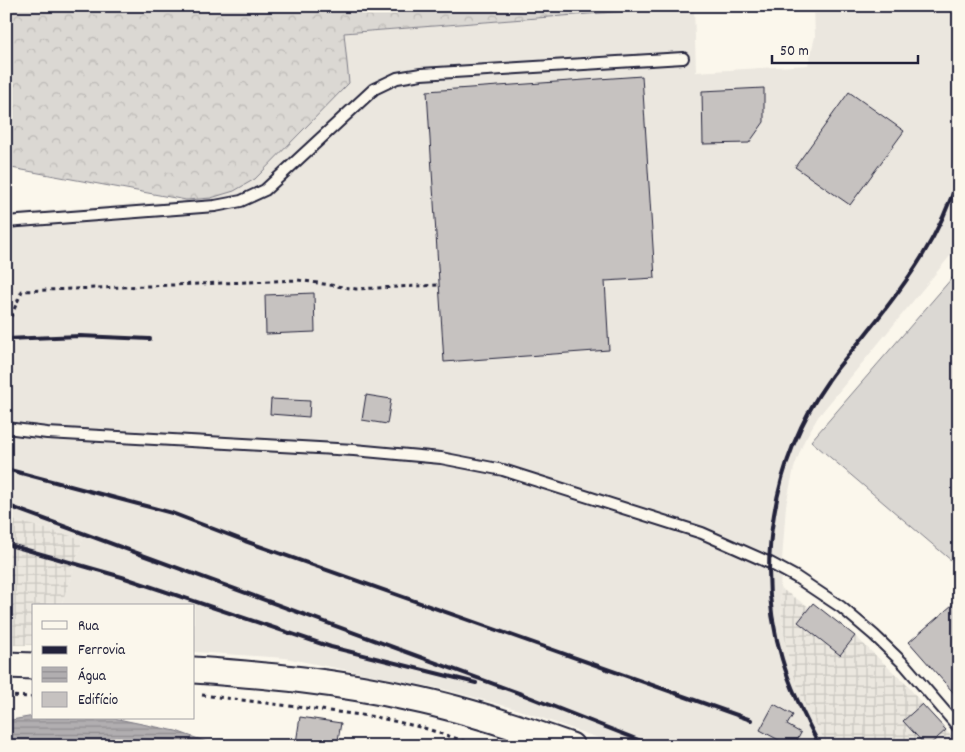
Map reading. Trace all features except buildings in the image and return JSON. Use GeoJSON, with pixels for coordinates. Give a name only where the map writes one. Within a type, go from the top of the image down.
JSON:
{"type":"FeatureCollection","features":[{"type":"Feature","properties":{"kind":"street"},"geometry":{"type":"LineString","coordinates":[[6,665],[32,666]]}},
{"type":"Feature","properties":{"kind":"street"},"geometry":{"type":"LineString","coordinates":[[195,670],[292,678],[410,698],[524,729],[570,746]]}},
{"type":"Feature","properties":{"kind":"lane"},"geometry":{"type":"LineString","coordinates":[[6,222],[215,206],[241,201],[265,190],[374,88],[396,78],[421,74],[683,58]]}},
{"type":"Feature","properties":{"kind":"lane"},"geometry":{"type":"LineString","coordinates":[[6,428],[47,433],[354,450],[441,458],[502,470],[636,512],[702,533],[765,560],[796,577],[841,606],[905,665],[959,728]]}},
{"type":"Feature","properties":{"kind":"path"},"geometry":{"type":"LineString","coordinates":[[6,321],[9,321],[22,291],[298,280],[356,289],[439,285]]}},
{"type":"Feature","properties":{"kind":"path"},"geometry":{"type":"LineString","coordinates":[[195,694],[376,717],[424,728],[479,746]]}},
{"type":"Feature","properties":{"kind":"path"},"geometry":{"type":"LineString","coordinates":[[6,696],[32,697]]}},
{"type":"Feature","properties":{"kind":"shaded area"},"geometry":{"type":"Polygon","coordinates":[[[694,6],[696,72],[808,65],[815,37],[814,6],[959,6],[959,245],[818,417],[804,441],[794,468],[786,505],[780,588],[787,652],[808,712],[828,746],[621,746],[516,709],[443,689],[285,658],[195,652],[195,604],[62,604],[83,539],[6,518],[6,214],[211,198],[234,191],[344,33],[694,6]]]}},
{"type":"Feature","properties":{"kind":"shaded area"},"geometry":{"type":"Polygon","coordinates":[[[6,518],[83,539],[62,604],[32,604],[32,645],[6,645],[6,518]]]}},
{"type":"Feature","properties":{"kind":"shaded area"},"geometry":{"type":"Polygon","coordinates":[[[780,588],[809,607],[813,603],[855,636],[908,686],[957,742],[959,741],[959,746],[828,746],[808,712],[796,682],[787,652],[780,588]]]}},
{"type":"Feature","properties":{"kind":"green space"},"geometry":{"type":"Polygon","coordinates":[[[6,6],[691,6],[344,33],[349,83],[255,179],[234,191],[211,198],[186,200],[6,167],[6,6]]]}},
{"type":"Feature","properties":{"kind":"green space"},"geometry":{"type":"Polygon","coordinates":[[[959,270],[959,567],[811,441],[959,270]]]}},
{"type":"Feature","properties":{"kind":"water"},"geometry":{"type":"Polygon","coordinates":[[[32,716],[32,720],[123,720],[176,731],[218,746],[6,746],[6,721],[32,716]]]}},
{"type":"Feature","properties":{"kind":"railway"},"geometry":{"type":"LineString","coordinates":[[958,6],[959,11]]}},
{"type":"Feature","properties":{"kind":"railway"},"geometry":{"type":"LineString","coordinates":[[820,746],[790,682],[782,659],[774,624],[770,588],[770,552],[774,515],[782,479],[794,445],[809,412],[833,374],[883,312],[921,258],[942,218],[959,175]]}},
{"type":"Feature","properties":{"kind":"railway"},"geometry":{"type":"LineString","coordinates":[[6,339],[80,336],[150,339]]}},
{"type":"Feature","properties":{"kind":"railway"},"geometry":{"type":"LineString","coordinates":[[6,469],[172,513],[245,541],[751,720]]}},
{"type":"Feature","properties":{"kind":"railway"},"geometry":{"type":"LineString","coordinates":[[6,505],[524,695],[654,746]]}},
{"type":"Feature","properties":{"kind":"railway"},"geometry":{"type":"LineString","coordinates":[[6,544],[122,577],[331,647],[476,683]]}}]}
